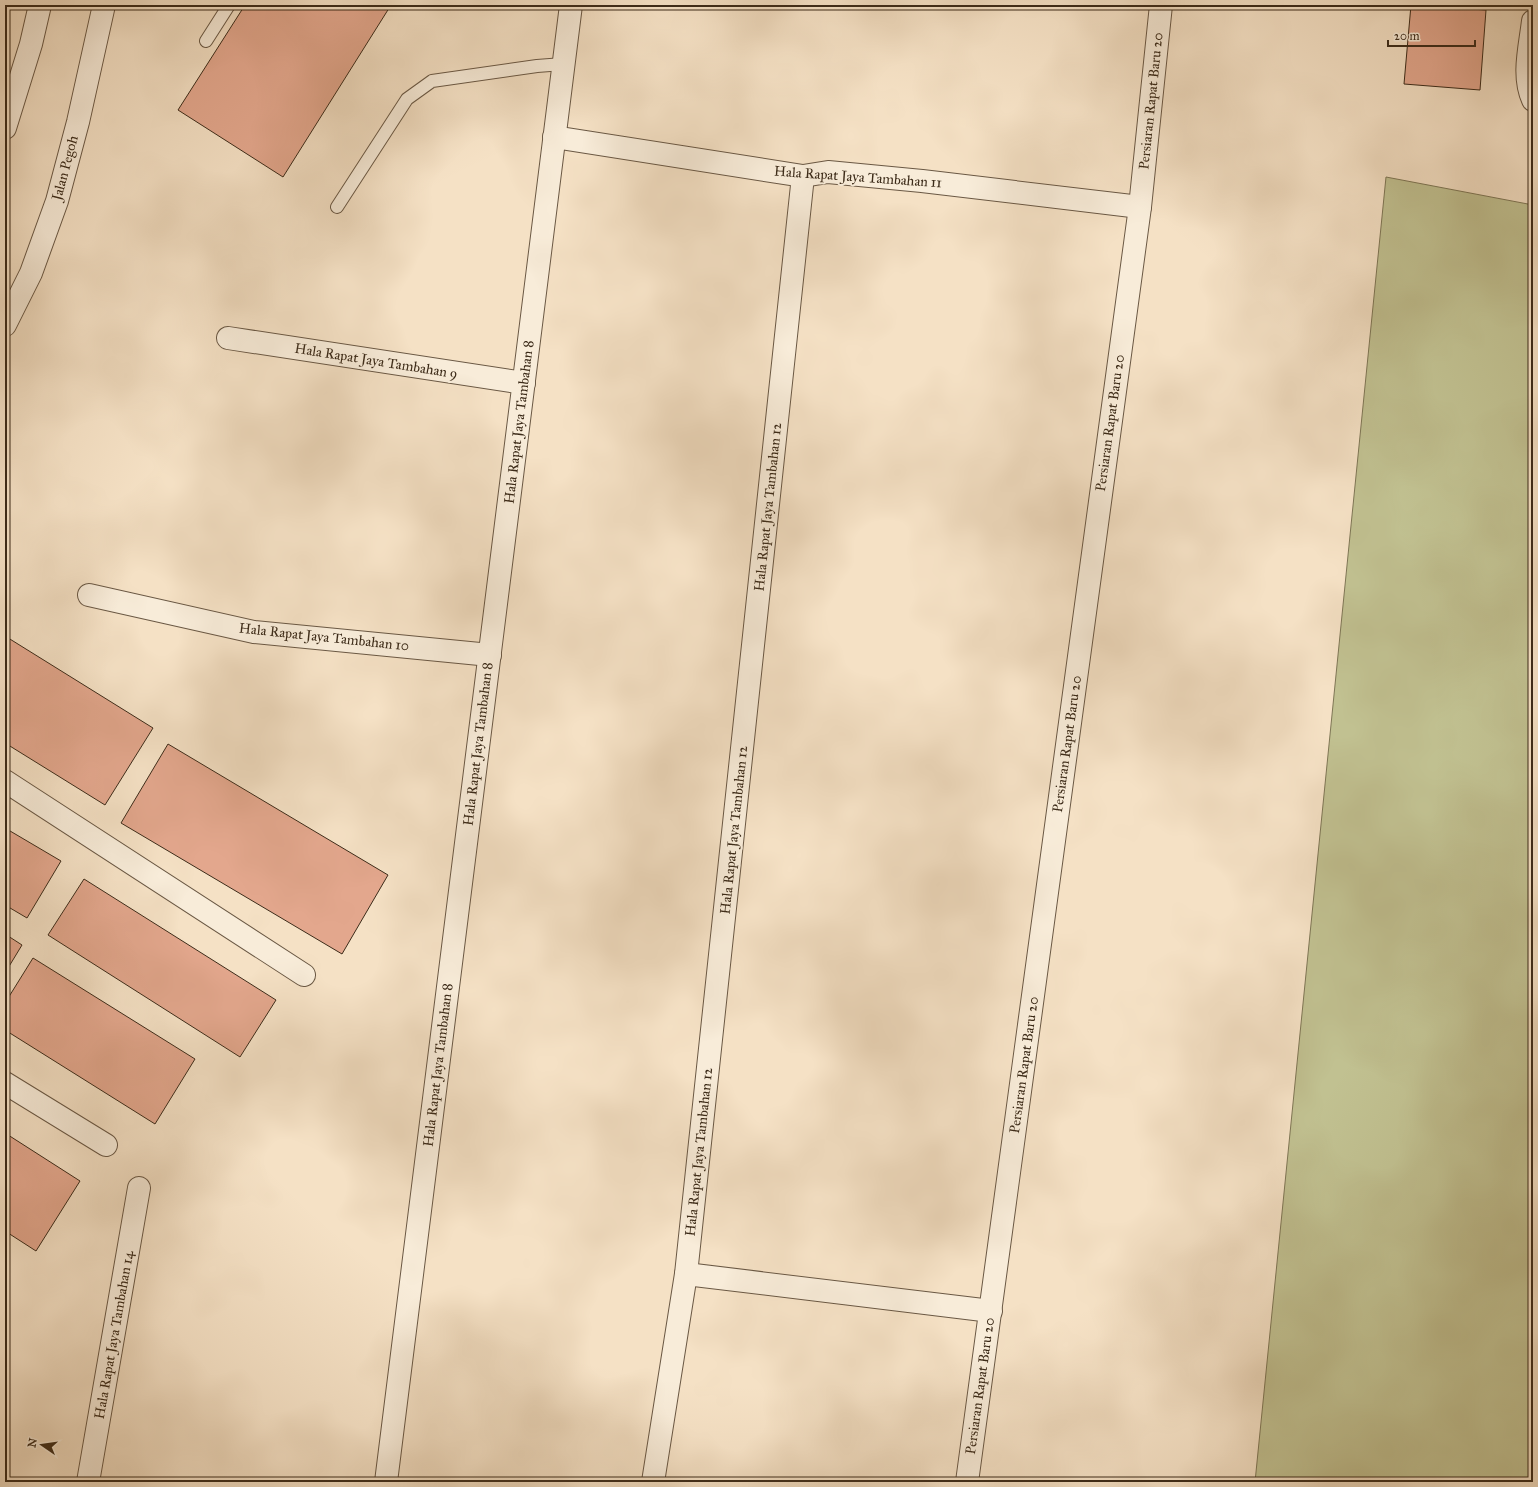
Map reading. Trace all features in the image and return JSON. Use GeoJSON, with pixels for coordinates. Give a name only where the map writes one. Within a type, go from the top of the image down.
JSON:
{"type":"FeatureCollection","features":[{"type":"Feature","properties":{"kind":"street"},"geometry":{"type":"LineString","coordinates":[[5,128],[31,44],[40,5]]}},
{"type":"Feature","properties":{"kind":"street","name":"Jalan Pegoh"},"geometry":{"type":"LineString","coordinates":[[5,325],[31,273],[57,201],[78,122],[104,5]]}},
{"type":"Feature","properties":{"kind":"street","name":"Hala Rapat Jaya Tambahan 8"},"geometry":{"type":"LineString","coordinates":[[386,1482],[524,384],[570,5]]}},
{"type":"Feature","properties":{"kind":"street","name":"Persiaran Rapat Baru 20"},"geometry":{"type":"LineString","coordinates":[[967,1482],[1140,207],[1161,5]]}},
{"type":"Feature","properties":{"kind":"street"},"geometry":{"type":"LineString","coordinates":[[1533,22],[1527,73],[1529,92],[1533,100]]}},
{"type":"Feature","properties":{"kind":"street","name":"Hala Rapat Jaya Tambahan 11"},"geometry":{"type":"LineString","coordinates":[[554,137],[803,176],[828,172],[922,180],[1140,207]]}},
{"type":"Feature","properties":{"kind":"street","name":"Hala Rapat Jaya Tambahan 12"},"geometry":{"type":"LineString","coordinates":[[653,1482],[686,1274],[803,176]]}},
{"type":"Feature","properties":{"kind":"street","name":"Hala Rapat Jaya Tambahan 9"},"geometry":{"type":"LineString","coordinates":[[228,338],[524,384]]}},
{"type":"Feature","properties":{"kind":"street","name":"Hala Rapat Jaya Tambahan 10"},"geometry":{"type":"LineString","coordinates":[[89,595],[254,632],[490,655]]}},
{"type":"Feature","properties":{"kind":"street"},"geometry":{"type":"LineString","coordinates":[[5,781],[304,975]]}},
{"type":"Feature","properties":{"kind":"street"},"geometry":{"type":"LineString","coordinates":[[5,1083],[106,1145]]}},
{"type":"Feature","properties":{"kind":"street","name":"Hala Rapat Jaya Tambahan 14"},"geometry":{"type":"LineString","coordinates":[[88,1482],[139,1188]]}},
{"type":"Feature","properties":{"kind":"street"},"geometry":{"type":"LineString","coordinates":[[686,1274],[991,1311]]}},
{"type":"Feature","properties":{"kind":"lane"},"geometry":{"type":"LineString","coordinates":[[206,41],[229,5]]}},
{"type":"Feature","properties":{"kind":"lane"},"geometry":{"type":"LineString","coordinates":[[337,207],[407,99],[432,82],[537,66],[563,64]]}},
{"type":"Feature","properties":{"kind":"green space"},"geometry":{"type":"Polygon","coordinates":[[[1386,177],[1533,205],[1533,1482],[1255,1482],[1386,177]]]}},
{"type":"Feature","properties":{"kind":"building"},"geometry":{"type":"Polygon","coordinates":[[[245,5],[391,5],[283,177],[178,110],[245,5]]]}},
{"type":"Feature","properties":{"kind":"building"},"geometry":{"type":"Polygon","coordinates":[[[1411,5],[1486,10],[1480,90],[1404,84],[1411,5]]]}},
{"type":"Feature","properties":{"kind":"building"},"geometry":{"type":"Polygon","coordinates":[[[5,636],[153,728],[105,805],[5,743],[5,636]]]}},
{"type":"Feature","properties":{"kind":"building"},"geometry":{"type":"Polygon","coordinates":[[[168,744],[388,875],[342,954],[121,823],[168,744]]]}},
{"type":"Feature","properties":{"kind":"building"},"geometry":{"type":"Polygon","coordinates":[[[5,828],[61,861],[27,918],[5,905],[5,828]]]}},
{"type":"Feature","properties":{"kind":"building"},"geometry":{"type":"Polygon","coordinates":[[[84,879],[276,1000],[240,1057],[48,935],[84,879]]]}},
{"type":"Feature","properties":{"kind":"building"},"geometry":{"type":"Polygon","coordinates":[[[5,934],[22,945],[5,973],[5,934]]]}},
{"type":"Feature","properties":{"kind":"building"},"geometry":{"type":"Polygon","coordinates":[[[33,958],[195,1059],[155,1124],[5,1030],[5,1003],[33,958]]]}},
{"type":"Feature","properties":{"kind":"building"},"geometry":{"type":"Polygon","coordinates":[[[5,1133],[80,1181],[36,1251],[5,1231],[5,1133]]]}}]}
